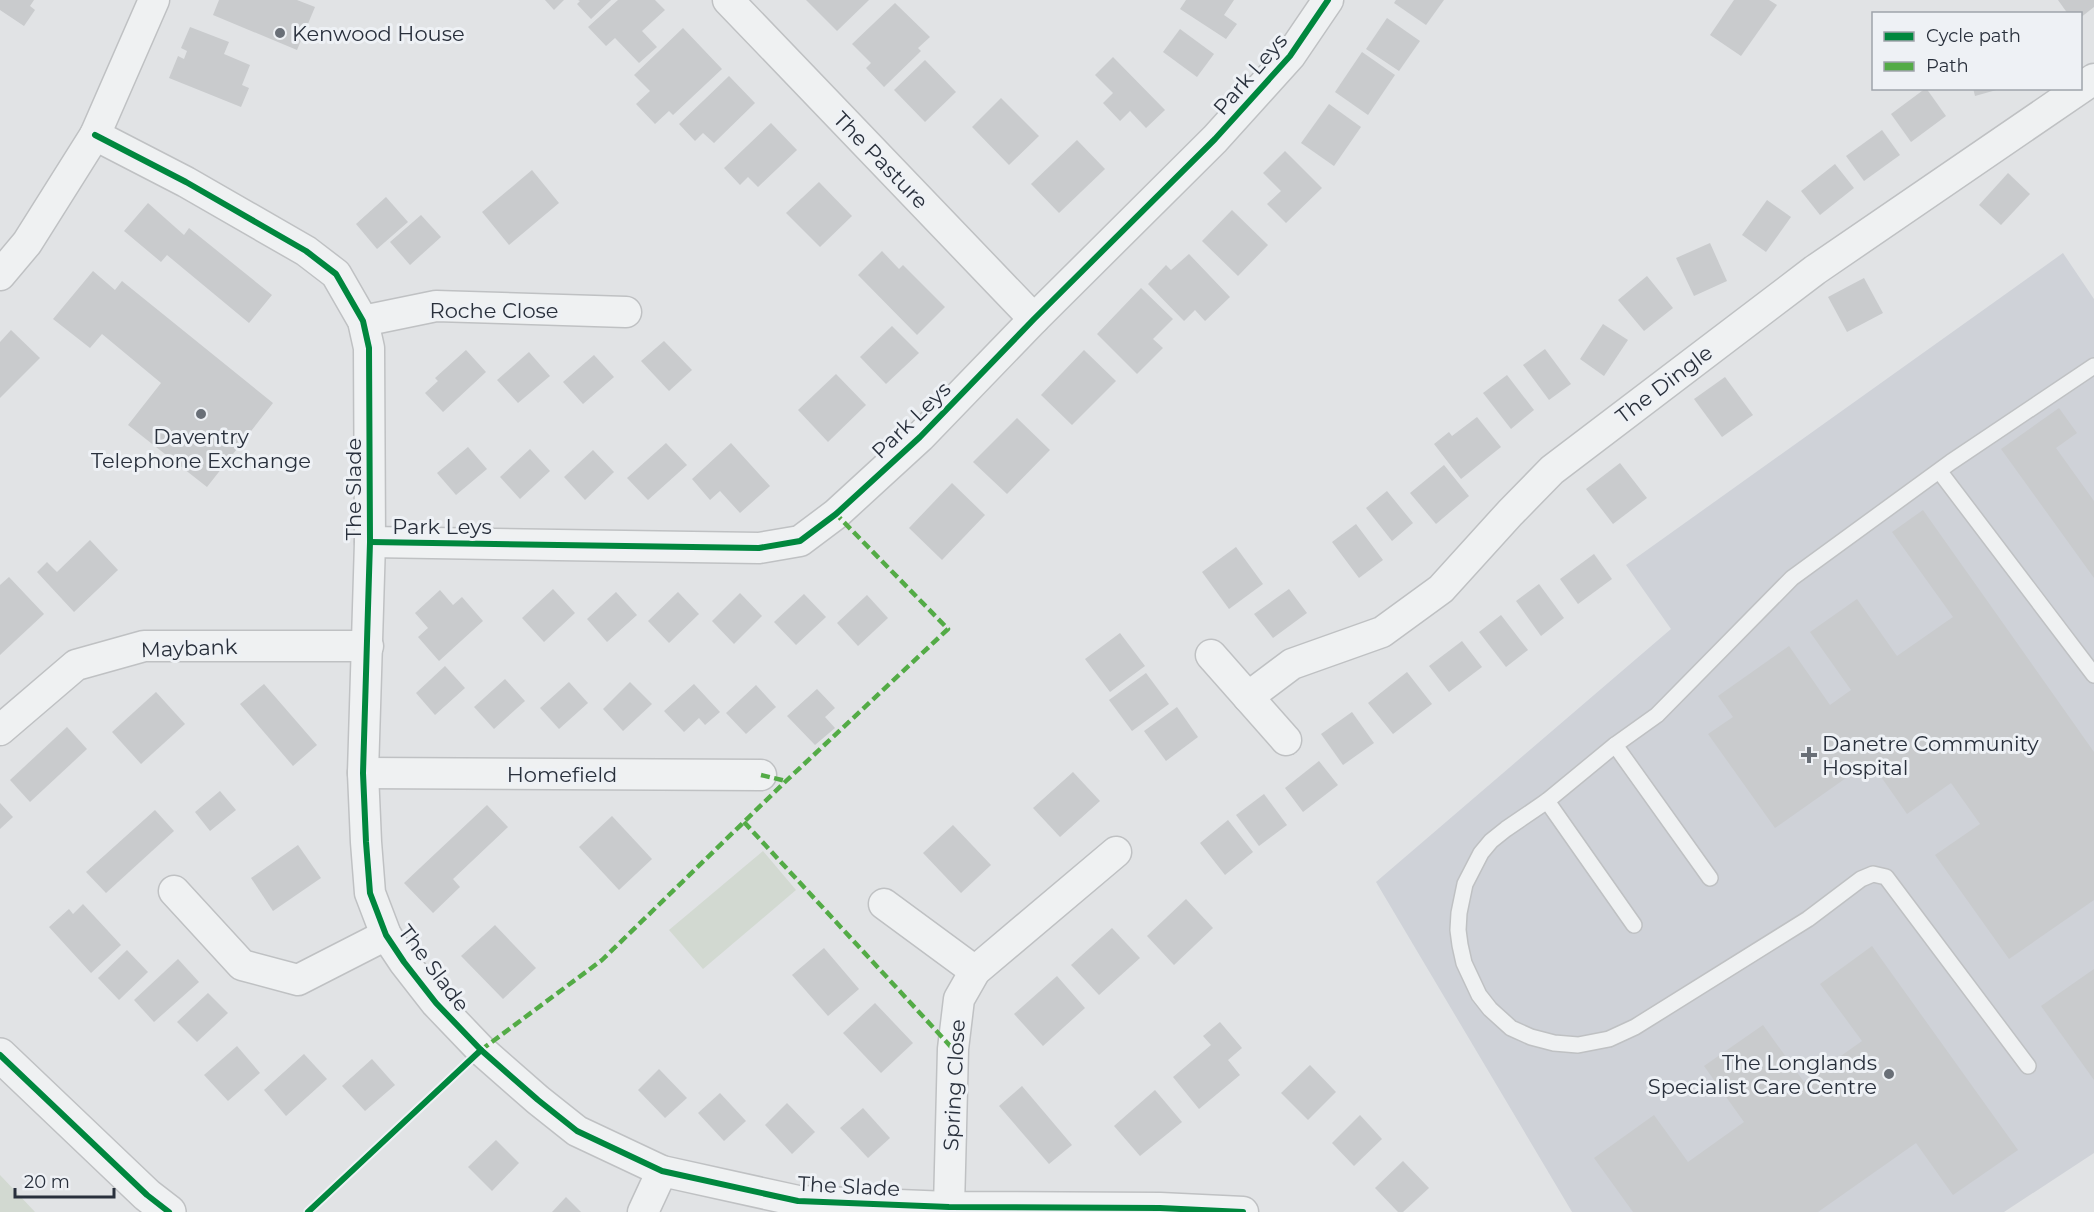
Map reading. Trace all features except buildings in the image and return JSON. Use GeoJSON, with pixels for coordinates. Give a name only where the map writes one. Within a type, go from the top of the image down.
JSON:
{"type":"FeatureCollection","features":[{"type":"Feature","properties":{"kind":"street"},"geometry":{"type":"LineString","coordinates":[[0,276],[27,243],[95,135],[154,0]]}},
{"type":"Feature","properties":{"kind":"street","name":"The Pasture"},"geometry":{"type":"LineString","coordinates":[[728,0],[1034,319]]}},
{"type":"Feature","properties":{"kind":"street","name":"Park Leys"},"geometry":{"type":"LineString","coordinates":[[370,542],[759,548],[800,540],[836,514],[920,437],[1034,319],[1215,139],[1290,56],[1328,0]]}},
{"type":"Feature","properties":{"kind":"street","name":"The Dingle"},"geometry":{"type":"LineString","coordinates":[[1248,697],[1292,664],[1382,632],[1441,590],[1552,470],[1815,270],[2078,90]]}},
{"type":"Feature","properties":{"kind":"street","name":"The Slade"},"geometry":{"type":"LineString","coordinates":[[95,135],[186,182],[306,251],[336,274],[363,321],[369,348],[370,542],[363,773],[370,893],[386,936],[404,962],[436,1003],[481,1050],[577,1131],[662,1171],[798,1201],[949,1208],[1242,1212]]}},
{"type":"Feature","properties":{"kind":"street","name":"Roche Close"},"geometry":{"type":"LineString","coordinates":[[363,321],[436,306],[626,312]]}},
{"type":"Feature","properties":{"kind":"street","name":"Maybank"},"geometry":{"type":"LineString","coordinates":[[0,730],[76,665],[144,646],[368,646]]}},
{"type":"Feature","properties":{"kind":"street"},"geometry":{"type":"LineString","coordinates":[[1211,655],[1286,740]]}},
{"type":"Feature","properties":{"kind":"street","name":"Homefield"},"geometry":{"type":"LineString","coordinates":[[363,773],[761,775]]}},
{"type":"Feature","properties":{"kind":"street","name":"Spring Close"},"geometry":{"type":"LineString","coordinates":[[949,1208],[953,1049],[959,999],[975,971],[1116,852]]}},
{"type":"Feature","properties":{"kind":"street"},"geometry":{"type":"LineString","coordinates":[[174,891],[242,965],[298,980],[386,936]]}},
{"type":"Feature","properties":{"kind":"street"},"geometry":{"type":"LineString","coordinates":[[884,904],[975,971]]}},
{"type":"Feature","properties":{"kind":"street"},"geometry":{"type":"LineString","coordinates":[[0,1054],[139,1187],[169,1212]]}},
{"type":"Feature","properties":{"kind":"street"},"geometry":{"type":"LineString","coordinates":[[643,1212],[662,1171]]}},
{"type":"Feature","properties":{"kind":"lane"},"geometry":{"type":"LineString","coordinates":[[2028,1066],[1886,877],[1873,874],[1861,879],[1808,919],[1635,1028],[1609,1039],[1578,1045],[1554,1043],[1531,1037],[1511,1028],[1490,1009],[1479,995],[1471,978],[1460,945],[1459,913],[1465,884],[1481,853],[1499,835],[1547,801],[1615,744],[1657,716],[1792,578],[2094,366]]}},
{"type":"Feature","properties":{"kind":"lane"},"geometry":{"type":"LineString","coordinates":[[1940,472],[2094,675]]}},
{"type":"Feature","properties":{"kind":"lane"},"geometry":{"type":"LineString","coordinates":[[1615,744],[1710,878]]}},
{"type":"Feature","properties":{"kind":"lane"},"geometry":{"type":"LineString","coordinates":[[1547,801],[1634,925]]}},
{"type":"Feature","properties":{"kind":"shaded area","name":"Danetre Community Hospital"},"geometry":{"type":"Polygon","coordinates":[[[2063,253],[2094,299],[2094,1153],[2004,1212],[1572,1212],[1376,882],[1671,629],[1626,565],[2063,253]]]}},
{"type":"Feature","properties":{"kind":"shaded area"},"geometry":{"type":"Polygon","coordinates":[[[763,851],[796,890],[703,969],[669,930],[763,851]]]}},
{"type":"Feature","properties":{"kind":"shaded area"},"geometry":{"type":"Polygon","coordinates":[[[0,1175],[35,1212],[0,1212],[0,1175]]]}},
{"type":"Feature","properties":{"kind":"marked path"},"geometry":{"type":"LineString","coordinates":[[481,1050],[602,960],[786,781],[948,629],[836,514]]}},
{"type":"Feature","properties":{"kind":"marked path"},"geometry":{"type":"LineString","coordinates":[[761,775],[786,781]]}},
{"type":"Feature","properties":{"kind":"marked path"},"geometry":{"type":"LineString","coordinates":[[744,822],[953,1049]]}},
{"type":"Feature","properties":{"kind":"cycle path"},"geometry":{"type":"LineString","coordinates":[[370,542],[759,548],[800,541],[836,514],[920,437],[1034,319],[1215,139],[1290,56],[1328,0]]}},
{"type":"Feature","properties":{"kind":"cycle path"},"geometry":{"type":"LineString","coordinates":[[95,135],[186,182],[306,251],[336,274],[363,321],[369,348],[370,542],[363,773],[370,893],[386,935],[404,962],[436,1003],[481,1050],[577,1131],[662,1171],[798,1201],[949,1207],[1160,1208],[1243,1212]]}},
{"type":"Feature","properties":{"kind":"cycle path"},"geometry":{"type":"LineString","coordinates":[[308,1212],[481,1050]]}},
{"type":"Feature","properties":{"kind":"cycle path"},"geometry":{"type":"LineString","coordinates":[[0,1055],[147,1195],[169,1212]]}},
{"type":"Feature","properties":{"kind":"place","name":"Kenwood House"},"geometry":{"type":"Point","coordinates":[280,33]}},
{"type":"Feature","properties":{"kind":"place","name":"Daventry Telephone Exchange"},"geometry":{"type":"Point","coordinates":[201,414]}},
{"type":"Feature","properties":{"kind":"place","name":"Danetre Community Hospital"},"geometry":{"type":"Point","coordinates":[1809,755]}},
{"type":"Feature","properties":{"kind":"place","name":"The Longlands Specialist Care Centre"},"geometry":{"type":"Point","coordinates":[1889,1074]}}]}
